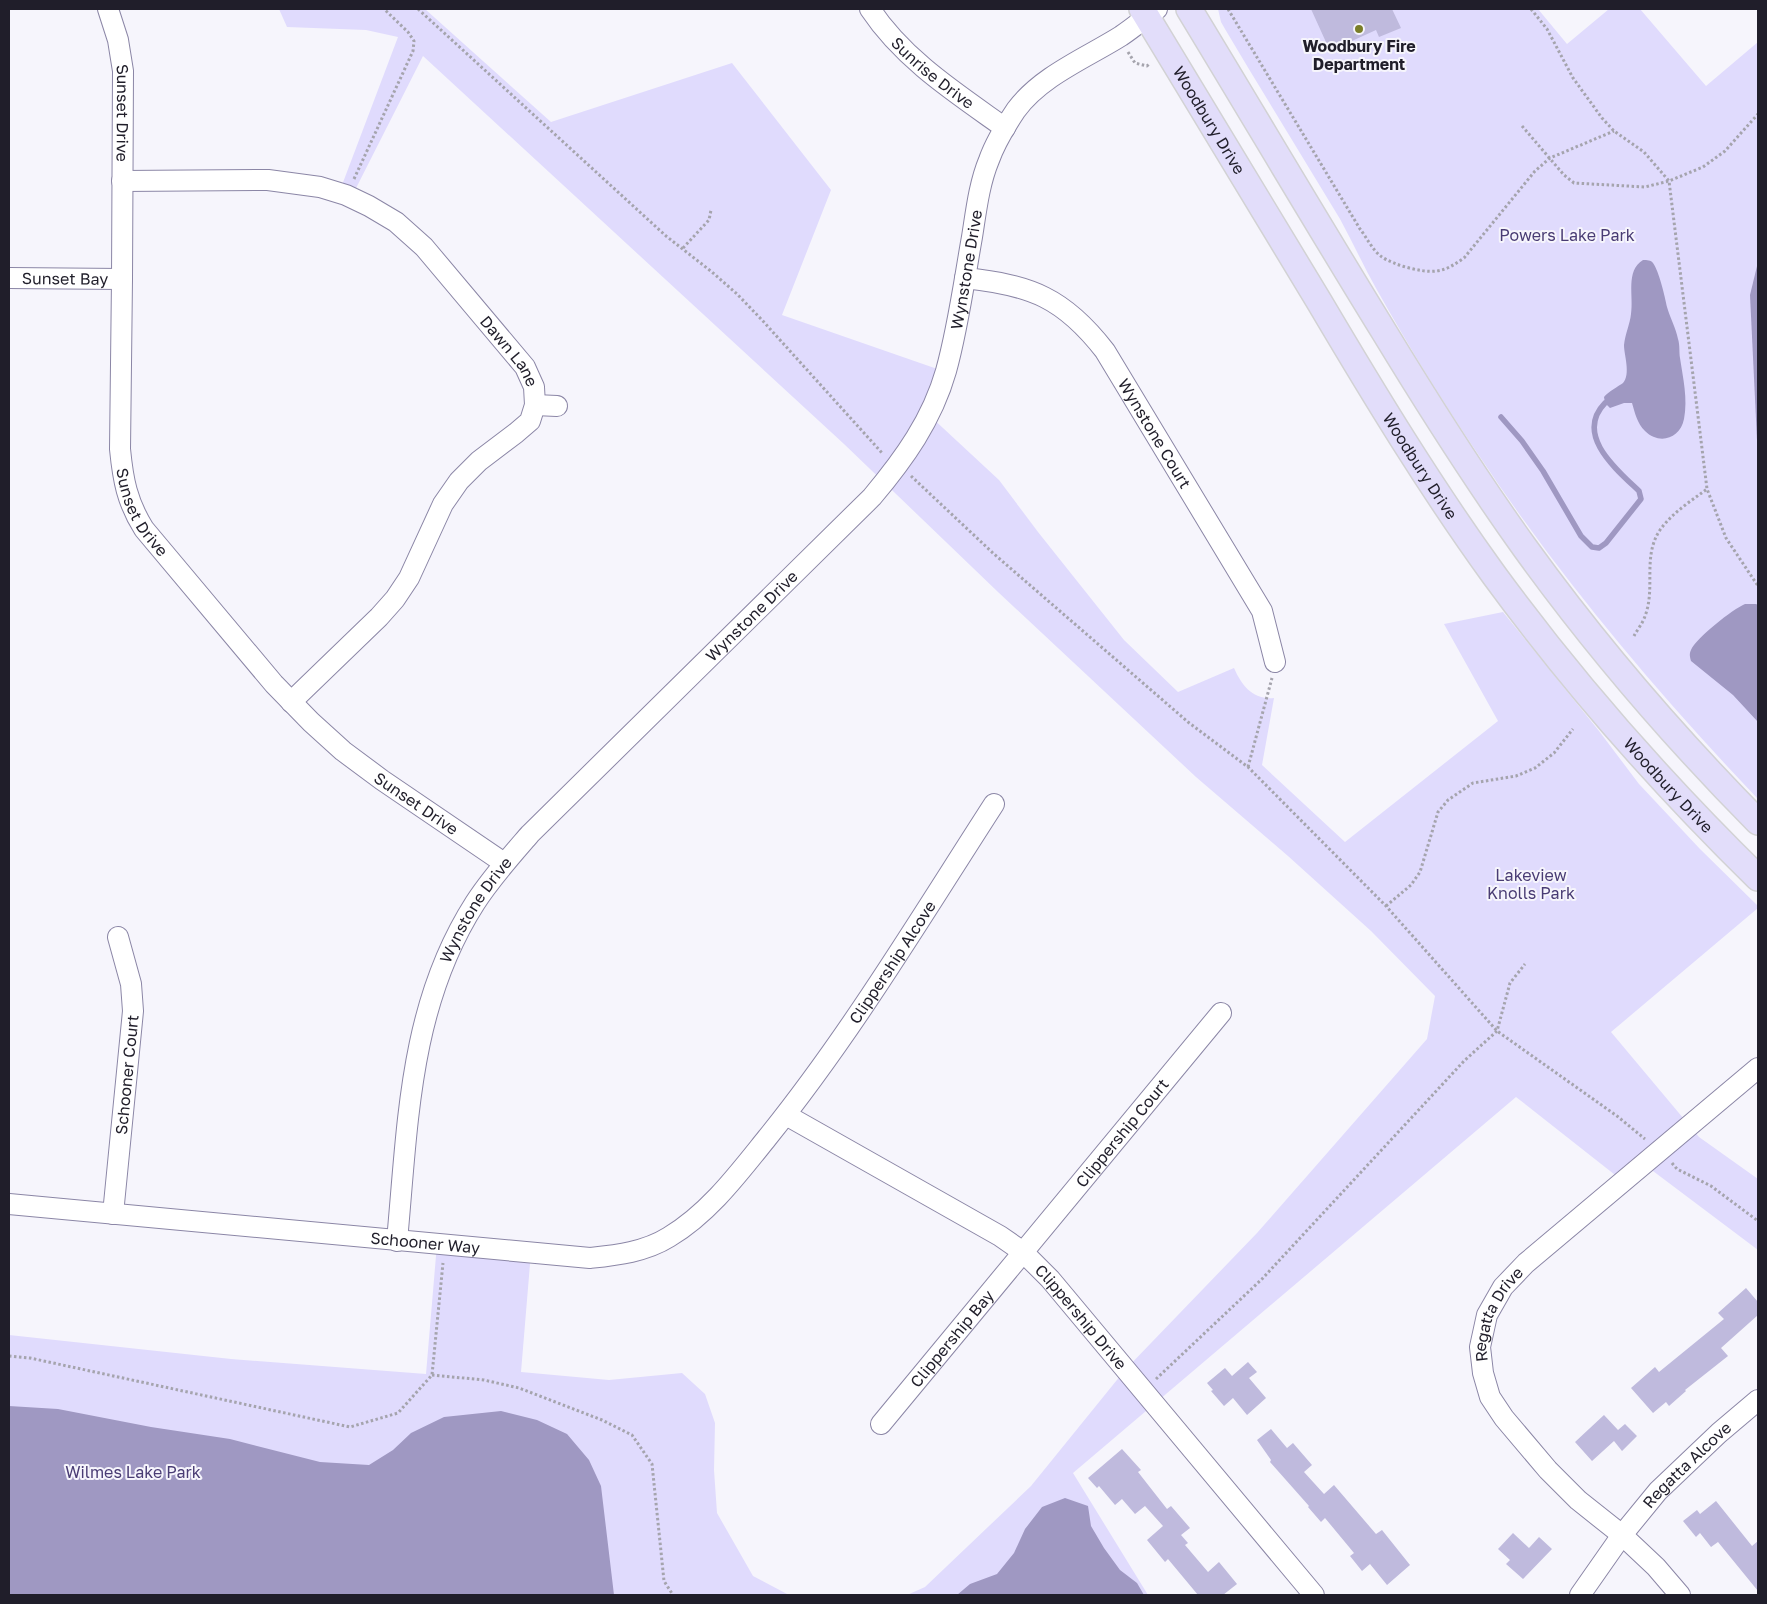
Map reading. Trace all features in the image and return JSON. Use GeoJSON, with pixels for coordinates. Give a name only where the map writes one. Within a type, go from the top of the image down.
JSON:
{"type":"FeatureCollection","features":[{"type":"Feature","properties":{"kind":"main road"},"geometry":{"type":"LineString","coordinates":[[1189,9],[1434,415],[1502,516],[1559,594],[1626,677],[1706,768],[1758,822]]}},
{"type":"Feature","properties":{"kind":"main road","name":"Woodbury Drive"},"geometry":{"type":"LineString","coordinates":[[1149,11],[1403,440],[1475,548],[1543,639],[1594,702],[1675,793],[1758,878]]}},
{"type":"Feature","properties":{"kind":"street","name":"Sunset Drive"},"geometry":{"type":"LineString","coordinates":[[108,9],[118,40],[122,71],[120,449],[127,494],[134,513],[144,529],[291,702],[343,751],[504,864]]}},
{"type":"Feature","properties":{"kind":"street","name":"Sunrise Drive"},"geometry":{"type":"LineString","coordinates":[[870,9],[879,23],[904,50],[934,77],[1005,128]]}},
{"type":"Feature","properties":{"kind":"street","name":"Wynstone Drive"},"geometry":{"type":"LineString","coordinates":[[397,1241],[412,1081],[427,1009],[438,977],[455,939],[475,903],[504,864],[536,829],[872,498],[898,466],[917,438],[933,408],[946,372],[981,188],[988,160],[1005,128],[1018,108],[1041,86],[1063,70],[1131,29],[1149,11]]}},
{"type":"Feature","properties":{"kind":"street","name":"Dawn Lane"},"geometry":{"type":"LineString","coordinates":[[122,180],[268,180],[320,187],[346,195],[369,206],[396,222],[424,247],[525,367],[534,387],[535,405],[530,421],[479,461],[458,481],[443,504],[409,578],[395,599],[379,617],[291,702]]}},
{"type":"Feature","properties":{"kind":"street","name":"Sunset Bay"},"geometry":{"type":"LineString","coordinates":[[9,278],[122,279]]}},
{"type":"Feature","properties":{"kind":"street","name":"Wynstone Court"},"geometry":{"type":"LineString","coordinates":[[965,278],[1021,287],[1043,296],[1068,311],[1090,331],[1105,351],[1262,611],[1275,662]]}},
{"type":"Feature","properties":{"kind":"street"},"geometry":{"type":"LineString","coordinates":[[535,405],[557,406]]}},
{"type":"Feature","properties":{"kind":"street","name":"Clippership Alcove"},"geometry":{"type":"LineString","coordinates":[[786,1115],[858,1014],[994,804]]}},
{"type":"Feature","properties":{"kind":"street","name":"Schooner Court"},"geometry":{"type":"LineString","coordinates":[[113,1214],[133,1011],[131,984],[118,937]]}},
{"type":"Feature","properties":{"kind":"street","name":"Clippership Court"},"geometry":{"type":"LineString","coordinates":[[1023,1252],[1221,1013]]}},
{"type":"Feature","properties":{"kind":"street","name":"Regatta Drive"},"geometry":{"type":"LineString","coordinates":[[1680,1595],[1656,1567],[1622,1535],[1578,1500],[1548,1470],[1499,1411],[1490,1396],[1483,1373],[1480,1347],[1487,1315],[1503,1287],[1526,1264],[1758,1068]]}},
{"type":"Feature","properties":{"kind":"street","name":"Schooner Way"},"geometry":{"type":"LineString","coordinates":[[9,1204],[590,1258],[619,1255],[646,1248],[669,1238],[692,1220],[721,1194],[786,1115]]}},
{"type":"Feature","properties":{"kind":"street","name":"Clippership Drive"},"geometry":{"type":"LineString","coordinates":[[786,1115],[1000,1236],[1023,1252],[1050,1279],[1142,1392],[1314,1595]]}},
{"type":"Feature","properties":{"kind":"street","name":"Clippership Bay"},"geometry":{"type":"LineString","coordinates":[[881,1424],[1023,1252]]}},
{"type":"Feature","properties":{"kind":"street","name":"Regatta Alcove"},"geometry":{"type":"LineString","coordinates":[[1580,1595],[1622,1535],[1658,1491],[1719,1433],[1758,1400]]}},
{"type":"Feature","properties":{"kind":"path"},"geometry":{"type":"LineString","coordinates":[[346,195],[413,51],[414,41],[408,32],[384,9]]}},
{"type":"Feature","properties":{"kind":"path"},"geometry":{"type":"LineString","coordinates":[[418,9],[666,236],[683,248],[750,307],[885,456]]}},
{"type":"Feature","properties":{"kind":"path"},"geometry":{"type":"LineString","coordinates":[[1228,9],[1360,229],[1381,257],[1396,264],[1435,272],[1449,268],[1464,258],[1535,171],[1550,158],[1614,131]]}},
{"type":"Feature","properties":{"kind":"path"},"geometry":{"type":"LineString","coordinates":[[1531,9],[1547,29],[1585,95],[1614,131],[1644,152],[1669,181],[1707,489],[1726,538],[1758,586]]}},
{"type":"Feature","properties":{"kind":"path"},"geometry":{"type":"LineString","coordinates":[[1522,126],[1564,175],[1574,182],[1645,187],[1669,181],[1703,167],[1725,151],[1758,114]]}},
{"type":"Feature","properties":{"kind":"path"},"geometry":{"type":"LineString","coordinates":[[683,248],[709,220],[711,210]]}},
{"type":"Feature","properties":{"kind":"path"},"geometry":{"type":"LineString","coordinates":[[910,475],[994,554],[1188,722],[1248,767],[1386,906],[1497,1031],[1618,1116],[1648,1142]]}},
{"type":"Feature","properties":{"kind":"path"},"geometry":{"type":"LineString","coordinates":[[1634,636],[1645,616],[1649,599],[1649,563],[1652,548],[1660,531],[1670,518],[1707,489]]}},
{"type":"Feature","properties":{"kind":"path"},"geometry":{"type":"LineString","coordinates":[[1248,767],[1275,662]]}},
{"type":"Feature","properties":{"kind":"path"},"geometry":{"type":"LineString","coordinates":[[1386,906],[1411,885],[1420,872],[1438,812],[1448,800],[1473,783],[1516,776],[1535,768],[1554,753],[1573,729]]}},
{"type":"Feature","properties":{"kind":"path"},"geometry":{"type":"LineString","coordinates":[[1142,1392],[1262,1279],[1464,1061],[1497,1031],[1510,983],[1525,964]]}},
{"type":"Feature","properties":{"kind":"path"},"geometry":{"type":"LineString","coordinates":[[1672,1163],[1677,1168],[1711,1186],[1758,1221]]}},
{"type":"Feature","properties":{"kind":"path"},"geometry":{"type":"LineString","coordinates":[[9,1356],[30,1358],[350,1426],[398,1413],[432,1375],[445,1245]]}},
{"type":"Feature","properties":{"kind":"path"},"geometry":{"type":"LineString","coordinates":[[432,1375],[484,1380],[519,1388],[602,1420],[632,1435],[652,1464],[664,1581],[673,1595]]}},
{"type":"Feature","properties":{"kind":"green space","name":"Lakeview Knolls Park"},"geometry":{"type":"Polygon","coordinates":[[[279,9],[425,9],[551,122],[732,63],[831,190],[782,315],[946,372],[929,415],[999,480],[1124,640],[1178,692],[1234,668],[1241,681],[1254,694],[1260,697],[1274,698],[1262,765],[1345,842],[1498,721],[1444,624],[1503,612],[1639,784],[1700,849],[1758,906],[1758,908],[1611,1032],[1699,1137],[1758,1179],[1758,1250],[1645,1165],[1624,1182],[1516,1097],[1073,1473],[1148,1595],[907,1595],[925,1587],[1031,1486],[1125,1370],[1257,1233],[1427,1039],[1435,996],[1371,931],[1196,777],[998,592],[844,444],[423,56],[351,198],[339,193],[398,37],[366,30],[287,27],[279,9]]]}},
{"type":"Feature","properties":{"kind":"green space","name":"Powers Lake Park"},"geometry":{"type":"Polygon","coordinates":[[[1218,9],[1538,9],[1567,44],[1609,9],[1640,9],[1706,86],[1758,42],[1758,799],[1684,719],[1614,637],[1547,552],[1484,463],[1402,334],[1340,219],[1221,22],[1218,9]]]}},
{"type":"Feature","properties":{"kind":"green space","name":"Wilmes Lake Park"},"geometry":{"type":"Polygon","coordinates":[[[437,1244],[531,1252],[521,1372],[609,1380],[682,1373],[705,1394],[715,1423],[714,1470],[717,1513],[753,1576],[789,1595],[9,1595],[9,1335],[231,1359],[426,1374],[437,1244]]]}},
{"type":"Feature","properties":{"kind":"shaded area"},"geometry":{"type":"Polygon","coordinates":[[[1643,260],[1652,262],[1660,278],[1667,307],[1679,341],[1685,388],[1685,411],[1682,426],[1674,435],[1662,439],[1656,438],[1642,428],[1632,403],[1624,403],[1610,408],[1605,403],[1604,397],[1623,383],[1627,375],[1624,345],[1632,307],[1631,284],[1637,265],[1643,260]]]}},
{"type":"Feature","properties":{"kind":"shaded area"},"geometry":{"type":"Polygon","coordinates":[[[1758,262],[1758,461],[1750,295],[1758,262]]]}},
{"type":"Feature","properties":{"kind":"shaded area"},"geometry":{"type":"Polygon","coordinates":[[[1745,604],[1758,605],[1758,722],[1733,695],[1691,661],[1690,656],[1690,651],[1694,645],[1707,631],[1745,604]]]}},
{"type":"Feature","properties":{"kind":"shaded area"},"geometry":{"type":"Polygon","coordinates":[[[9,1406],[58,1409],[151,1427],[230,1439],[320,1462],[369,1465],[393,1450],[411,1433],[444,1417],[501,1411],[537,1420],[567,1434],[589,1460],[601,1486],[614,1595],[9,1595],[9,1406]]]}},
{"type":"Feature","properties":{"kind":"shaded area"},"geometry":{"type":"Polygon","coordinates":[[[1065,1498],[1088,1506],[1091,1526],[1104,1548],[1120,1570],[1137,1583],[1144,1595],[957,1595],[970,1584],[997,1574],[1014,1553],[1025,1529],[1042,1507],[1065,1498]]]}},
{"type":"Feature","properties":{"kind":"building","name":"Woodbury Fire Department"},"geometry":{"type":"Polygon","coordinates":[[[1311,9],[1392,9],[1401,28],[1379,37],[1376,30],[1330,51],[1311,9]]]}},
{"type":"Feature","properties":{"kind":"building"},"geometry":{"type":"Polygon","coordinates":[[[1746,1288],[1758,1302],[1758,1315],[1721,1348],[1728,1356],[1685,1390],[1669,1406],[1666,1402],[1653,1413],[1631,1388],[1655,1367],[1659,1372],[1724,1319],[1718,1313],[1746,1288]]]}},
{"type":"Feature","properties":{"kind":"building"},"geometry":{"type":"Polygon","coordinates":[[[1248,1362],[1257,1372],[1249,1378],[1266,1398],[1247,1415],[1233,1398],[1224,1406],[1211,1391],[1213,1390],[1207,1383],[1225,1368],[1232,1376],[1248,1362]]]}},
{"type":"Feature","properties":{"kind":"building"},"geometry":{"type":"Polygon","coordinates":[[[1604,1415],[1618,1430],[1625,1424],[1637,1436],[1622,1451],[1614,1441],[1592,1461],[1575,1442],[1604,1415]]]}},
{"type":"Feature","properties":{"kind":"building"},"geometry":{"type":"Polygon","coordinates":[[[1271,1429],[1287,1448],[1293,1443],[1312,1465],[1304,1472],[1324,1494],[1334,1485],[1376,1534],[1382,1530],[1410,1565],[1387,1585],[1370,1564],[1362,1571],[1350,1556],[1354,1553],[1325,1518],[1321,1522],[1270,1462],[1271,1460],[1257,1440],[1271,1429]]]}},
{"type":"Feature","properties":{"kind":"building"},"geometry":{"type":"Polygon","coordinates":[[[1122,1449],[1141,1470],[1138,1472],[1167,1509],[1171,1506],[1190,1528],[1181,1535],[1188,1543],[1185,1545],[1208,1572],[1219,1562],[1237,1584],[1223,1595],[1198,1595],[1168,1559],[1165,1562],[1147,1540],[1163,1526],[1145,1506],[1135,1514],[1122,1499],[1115,1505],[1099,1486],[1097,1488],[1088,1478],[1122,1449]]]}},
{"type":"Feature","properties":{"kind":"building"},"geometry":{"type":"Polygon","coordinates":[[[1716,1501],[1752,1546],[1758,1541],[1758,1591],[1718,1542],[1711,1547],[1700,1533],[1696,1537],[1683,1521],[1697,1510],[1700,1514],[1716,1501]]]}},
{"type":"Feature","properties":{"kind":"building"},"geometry":{"type":"Polygon","coordinates":[[[1513,1533],[1529,1548],[1539,1537],[1552,1549],[1523,1579],[1506,1564],[1510,1560],[1498,1549],[1513,1533]]]}},
{"type":"Feature","properties":{"kind":"waterway"},"geometry":{"type":"LineString","coordinates":[[1501,417],[1522,441],[1543,471],[1581,536],[1592,547],[1599,548],[1606,543],[1641,499],[1639,491],[1610,462],[1596,439],[1594,427],[1597,415],[1605,403]]}},
{"type":"Feature","properties":{"kind":"place","name":"Woodbury Fire Department"},"geometry":{"type":"Point","coordinates":[1359,29]}}]}
